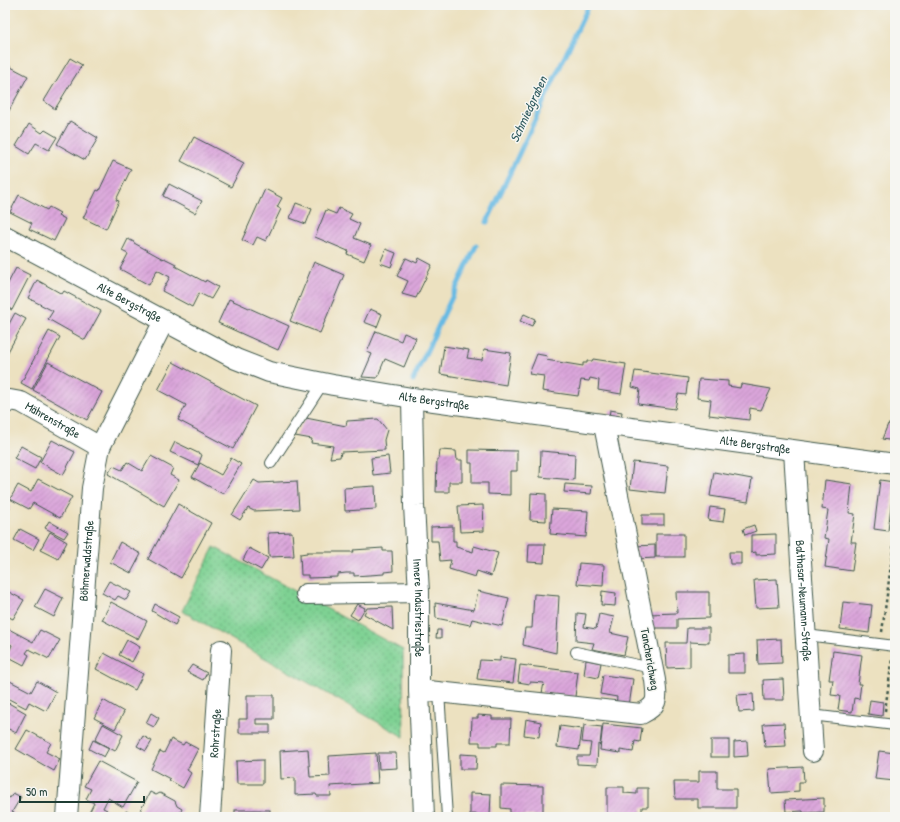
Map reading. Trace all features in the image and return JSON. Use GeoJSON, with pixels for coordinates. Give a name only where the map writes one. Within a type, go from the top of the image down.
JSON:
{"type":"FeatureCollection","features":[{"type":"Feature","properties":{"kind":"street","name":"Alte Bergstraße"},"geometry":{"type":"LineString","coordinates":[[5,236],[236,359],[270,372],[323,383],[412,398],[895,464]]}},
{"type":"Feature","properties":{"kind":"street","name":"Böhmerwaldstraße"},"geometry":{"type":"LineString","coordinates":[[67,817],[92,488],[100,446],[164,321]]}},
{"type":"Feature","properties":{"kind":"street","name":"Innere Industriestraße"},"geometry":{"type":"LineString","coordinates":[[412,398],[414,506],[419,592],[424,817]]}},
{"type":"Feature","properties":{"kind":"street","name":"Mährenstraße"},"geometry":{"type":"LineString","coordinates":[[5,404],[10,400],[21,402],[100,446]]}},
{"type":"Feature","properties":{"kind":"street","name":"Tancherichweg"},"geometry":{"type":"LineString","coordinates":[[420,690],[641,714],[651,709],[657,699],[652,668],[604,425]]}},
{"type":"Feature","properties":{"kind":"street","name":"Balthasar-Neumann-Straße"},"geometry":{"type":"LineString","coordinates":[[794,451],[813,751]]}},
{"type":"Feature","properties":{"kind":"street"},"geometry":{"type":"LineString","coordinates":[[306,594],[419,592]]}},
{"type":"Feature","properties":{"kind":"street","name":"Rohrstraße"},"geometry":{"type":"LineString","coordinates":[[210,817],[221,650]]}},
{"type":"Feature","properties":{"kind":"lane"},"geometry":{"type":"LineString","coordinates":[[271,463],[323,383]]}},
{"type":"Feature","properties":{"kind":"lane"},"geometry":{"type":"LineString","coordinates":[[806,635],[894,646]]}},
{"type":"Feature","properties":{"kind":"lane"},"geometry":{"type":"LineString","coordinates":[[576,652],[652,668]]}},
{"type":"Feature","properties":{"kind":"lane"},"geometry":{"type":"LineString","coordinates":[[439,692],[447,817]]}},
{"type":"Feature","properties":{"kind":"lane"},"geometry":{"type":"LineString","coordinates":[[811,715],[895,725]]}},
{"type":"Feature","properties":{"kind":"path"},"geometry":{"type":"LineString","coordinates":[[880,644],[895,535]]}},
{"type":"Feature","properties":{"kind":"path"},"geometry":{"type":"LineString","coordinates":[[884,724],[894,646]]}},
{"type":"Feature","properties":{"kind":"green space"},"geometry":{"type":"Polygon","coordinates":[[[214,547],[403,650],[404,737],[182,611],[214,547]]]}},
{"type":"Feature","properties":{"kind":"building"},"geometry":{"type":"Polygon","coordinates":[[[70,58],[82,65],[55,109],[44,101],[70,58]]]}},
{"type":"Feature","properties":{"kind":"building"},"geometry":{"type":"Polygon","coordinates":[[[5,64],[28,76],[5,118],[5,64]]]}},
{"type":"Feature","properties":{"kind":"building"},"geometry":{"type":"Polygon","coordinates":[[[70,121],[98,138],[85,160],[57,144],[70,121]]]}},
{"type":"Feature","properties":{"kind":"building"},"geometry":{"type":"Polygon","coordinates":[[[29,124],[42,133],[45,130],[57,137],[49,150],[36,143],[29,154],[16,146],[29,124]]]}},
{"type":"Feature","properties":{"kind":"building"},"geometry":{"type":"Polygon","coordinates":[[[194,137],[244,163],[231,187],[181,161],[194,137]]]}},
{"type":"Feature","properties":{"kind":"building"},"geometry":{"type":"Polygon","coordinates":[[[113,161],[131,169],[116,200],[119,201],[106,229],[83,218],[97,190],[99,191],[113,161]]]}},
{"type":"Feature","properties":{"kind":"building"},"geometry":{"type":"Polygon","coordinates":[[[169,184],[202,201],[195,213],[163,196],[169,184]]]}},
{"type":"Feature","properties":{"kind":"building"},"geometry":{"type":"Polygon","coordinates":[[[265,189],[282,198],[277,207],[281,209],[266,241],[257,237],[253,245],[242,240],[265,189]]]}},
{"type":"Feature","properties":{"kind":"building"},"geometry":{"type":"Polygon","coordinates":[[[19,195],[47,210],[49,207],[60,213],[58,215],[65,219],[54,241],[29,229],[32,223],[10,212],[19,195]]]}},
{"type":"Feature","properties":{"kind":"building"},"geometry":{"type":"Polygon","coordinates":[[[296,203],[312,209],[306,224],[290,218],[296,203]]]}},
{"type":"Feature","properties":{"kind":"building"},"geometry":{"type":"Polygon","coordinates":[[[339,208],[352,214],[349,219],[360,224],[354,238],[371,245],[364,261],[347,254],[348,251],[315,237],[326,210],[336,214],[339,208]]]}},
{"type":"Feature","properties":{"kind":"building"},"geometry":{"type":"Polygon","coordinates":[[[128,239],[163,259],[164,258],[176,264],[175,266],[205,282],[206,280],[218,287],[211,299],[199,293],[192,307],[162,291],[170,277],[157,270],[149,285],[120,269],[128,254],[122,251],[128,239]]]}},
{"type":"Feature","properties":{"kind":"building"},"geometry":{"type":"Polygon","coordinates":[[[386,249],[396,253],[391,267],[380,263],[386,249]]]}},
{"type":"Feature","properties":{"kind":"building"},"geometry":{"type":"Polygon","coordinates":[[[406,258],[417,263],[419,258],[432,265],[416,298],[402,294],[408,281],[397,276],[406,258]]]}},
{"type":"Feature","properties":{"kind":"building"},"geometry":{"type":"Polygon","coordinates":[[[314,262],[344,275],[320,333],[290,321],[314,262]]]}},
{"type":"Feature","properties":{"kind":"building"},"geometry":{"type":"Polygon","coordinates":[[[16,268],[30,275],[12,310],[5,306],[5,289],[16,268]]]}},
{"type":"Feature","properties":{"kind":"building"},"geometry":{"type":"Polygon","coordinates":[[[37,280],[62,294],[64,291],[101,311],[85,340],[48,319],[53,311],[28,298],[37,280]]]}},
{"type":"Feature","properties":{"kind":"building"},"geometry":{"type":"Polygon","coordinates":[[[229,299],[289,326],[278,350],[218,323],[229,299]]]}},
{"type":"Feature","properties":{"kind":"building"},"geometry":{"type":"Polygon","coordinates":[[[370,309],[382,314],[377,327],[364,322],[370,309]]]}},
{"type":"Feature","properties":{"kind":"building"},"geometry":{"type":"Polygon","coordinates":[[[15,313],[26,319],[5,357],[5,331],[15,313]]]}},
{"type":"Feature","properties":{"kind":"building"},"geometry":{"type":"Polygon","coordinates":[[[524,314],[535,319],[532,326],[520,321],[524,314]]]}},
{"type":"Feature","properties":{"kind":"building"},"geometry":{"type":"Polygon","coordinates":[[[49,331],[60,337],[32,389],[21,383],[49,331]]]}},
{"type":"Feature","properties":{"kind":"building"},"geometry":{"type":"Polygon","coordinates":[[[376,331],[401,341],[404,333],[416,338],[404,367],[385,359],[377,378],[362,377],[372,354],[367,352],[376,331]]]}},
{"type":"Feature","properties":{"kind":"building"},"geometry":{"type":"Polygon","coordinates":[[[444,346],[469,350],[467,358],[482,360],[484,349],[511,353],[506,385],[440,374],[444,346]]]}},
{"type":"Feature","properties":{"kind":"building"},"geometry":{"type":"Polygon","coordinates":[[[537,354],[547,356],[546,360],[583,366],[583,363],[592,361],[593,359],[626,364],[621,394],[598,390],[599,380],[590,378],[589,381],[581,380],[578,396],[542,391],[544,376],[529,374],[537,354]]]}},
{"type":"Feature","properties":{"kind":"building"},"geometry":{"type":"Polygon","coordinates":[[[48,362],[102,392],[87,420],[33,390],[48,362]]]}},
{"type":"Feature","properties":{"kind":"building"},"geometry":{"type":"Polygon","coordinates":[[[173,362],[256,406],[233,449],[178,420],[186,405],[158,390],[173,362]]]}},
{"type":"Feature","properties":{"kind":"building"},"geometry":{"type":"Polygon","coordinates":[[[635,371],[688,378],[686,395],[678,394],[675,409],[638,404],[640,389],[632,387],[635,371]]]}},
{"type":"Feature","properties":{"kind":"building"},"geometry":{"type":"Polygon","coordinates":[[[699,379],[728,381],[728,386],[740,388],[741,384],[771,389],[761,410],[750,408],[749,420],[709,415],[711,400],[697,398],[699,379]]]}},
{"type":"Feature","properties":{"kind":"building"},"geometry":{"type":"Polygon","coordinates":[[[610,410],[622,412],[621,418],[609,417],[610,410]]]}},
{"type":"Feature","properties":{"kind":"building"},"geometry":{"type":"Polygon","coordinates":[[[306,418],[346,426],[347,421],[378,419],[387,430],[384,440],[385,450],[341,452],[340,457],[330,458],[333,446],[311,443],[312,439],[295,436],[306,418]]]}},
{"type":"Feature","properties":{"kind":"building"},"geometry":{"type":"Polygon","coordinates":[[[888,424],[895,425],[895,441],[882,439],[888,424]]]}},
{"type":"Feature","properties":{"kind":"building"},"geometry":{"type":"Polygon","coordinates":[[[52,440],[75,452],[63,475],[40,462],[52,440]]]}},
{"type":"Feature","properties":{"kind":"building"},"geometry":{"type":"Polygon","coordinates":[[[175,442],[202,455],[198,465],[170,452],[175,442]]]}},
{"type":"Feature","properties":{"kind":"building"},"geometry":{"type":"Polygon","coordinates":[[[21,446],[41,457],[35,469],[14,458],[21,446]]]}},
{"type":"Feature","properties":{"kind":"building"},"geometry":{"type":"Polygon","coordinates":[[[440,450],[456,451],[457,460],[462,460],[462,482],[449,482],[449,492],[436,492],[437,459],[439,459],[440,450]]]}},
{"type":"Feature","properties":{"kind":"building"},"geometry":{"type":"Polygon","coordinates":[[[469,450],[517,451],[517,471],[510,471],[510,495],[488,494],[488,483],[472,483],[472,463],[469,463],[469,450]]]}},
{"type":"Feature","properties":{"kind":"building"},"geometry":{"type":"Polygon","coordinates":[[[541,451],[575,454],[574,480],[540,477],[541,451]]]}},
{"type":"Feature","properties":{"kind":"building"},"geometry":{"type":"Polygon","coordinates":[[[151,456],[173,468],[170,475],[179,480],[164,506],[108,474],[113,466],[122,470],[127,462],[142,471],[151,456]]]}},
{"type":"Feature","properties":{"kind":"building"},"geometry":{"type":"Polygon","coordinates":[[[388,456],[390,473],[373,475],[371,458],[388,456]]]}},
{"type":"Feature","properties":{"kind":"building"},"geometry":{"type":"Polygon","coordinates":[[[231,458],[241,464],[223,494],[192,477],[200,463],[221,475],[231,458]]]}},
{"type":"Feature","properties":{"kind":"building"},"geometry":{"type":"Polygon","coordinates":[[[633,462],[668,466],[665,493],[630,489],[633,462]]]}},
{"type":"Feature","properties":{"kind":"building"},"geometry":{"type":"Polygon","coordinates":[[[714,472],[752,479],[748,502],[710,496],[714,472]]]}},
{"type":"Feature","properties":{"kind":"building"},"geometry":{"type":"Polygon","coordinates":[[[38,479],[72,497],[60,518],[33,503],[29,509],[10,499],[18,485],[31,492],[38,479]]]}},
{"type":"Feature","properties":{"kind":"building"},"geometry":{"type":"Polygon","coordinates":[[[254,480],[259,483],[297,481],[299,509],[254,511],[248,508],[240,520],[232,515],[254,480]]]}},
{"type":"Feature","properties":{"kind":"building"},"geometry":{"type":"Polygon","coordinates":[[[825,480],[852,484],[849,513],[855,514],[851,542],[856,542],[852,571],[825,567],[829,539],[824,538],[828,510],[822,509],[825,480]]]}},
{"type":"Feature","properties":{"kind":"building"},"geometry":{"type":"Polygon","coordinates":[[[880,480],[894,482],[888,531],[874,529],[880,480]]]}},
{"type":"Feature","properties":{"kind":"building"},"geometry":{"type":"Polygon","coordinates":[[[565,484],[592,486],[591,494],[564,492],[565,484]]]}},
{"type":"Feature","properties":{"kind":"building"},"geometry":{"type":"Polygon","coordinates":[[[375,486],[376,509],[345,511],[344,488],[375,486]]]}},
{"type":"Feature","properties":{"kind":"building"},"geometry":{"type":"Polygon","coordinates":[[[531,493],[546,494],[546,521],[530,520],[531,493]]]}},
{"type":"Feature","properties":{"kind":"building"},"geometry":{"type":"Polygon","coordinates":[[[5,504],[10,507],[5,516],[5,504]]]}},
{"type":"Feature","properties":{"kind":"building"},"geometry":{"type":"Polygon","coordinates":[[[178,504],[211,523],[181,578],[148,559],[178,504]]]}},
{"type":"Feature","properties":{"kind":"building"},"geometry":{"type":"Polygon","coordinates":[[[483,505],[484,531],[460,532],[458,506],[483,505]]]}},
{"type":"Feature","properties":{"kind":"building"},"geometry":{"type":"Polygon","coordinates":[[[710,507],[725,509],[723,522],[708,520],[710,507]]]}},
{"type":"Feature","properties":{"kind":"building"},"geometry":{"type":"Polygon","coordinates":[[[552,509],[588,511],[586,537],[550,534],[552,509]]]}},
{"type":"Feature","properties":{"kind":"building"},"geometry":{"type":"Polygon","coordinates":[[[642,515],[664,515],[664,525],[642,525],[642,515]]]}},
{"type":"Feature","properties":{"kind":"building"},"geometry":{"type":"Polygon","coordinates":[[[49,521],[68,532],[64,538],[45,528],[49,521]]]}},
{"type":"Feature","properties":{"kind":"building"},"geometry":{"type":"Polygon","coordinates":[[[754,525],[756,531],[745,535],[743,529],[754,525]]]}},
{"type":"Feature","properties":{"kind":"building"},"geometry":{"type":"Polygon","coordinates":[[[453,526],[453,541],[456,541],[456,547],[473,552],[474,546],[498,553],[491,576],[477,571],[475,577],[449,569],[451,560],[440,561],[438,541],[431,541],[431,527],[453,526]]]}},
{"type":"Feature","properties":{"kind":"building"},"geometry":{"type":"Polygon","coordinates":[[[20,529],[39,539],[33,550],[14,540],[20,529]]]}},
{"type":"Feature","properties":{"kind":"building"},"geometry":{"type":"Polygon","coordinates":[[[50,532],[67,542],[58,559],[40,550],[50,532]]]}},
{"type":"Feature","properties":{"kind":"building"},"geometry":{"type":"Polygon","coordinates":[[[292,532],[294,556],[269,557],[268,533],[292,532]]]}},
{"type":"Feature","properties":{"kind":"building"},"geometry":{"type":"Polygon","coordinates":[[[656,534],[684,534],[684,557],[656,557],[656,534]]]}},
{"type":"Feature","properties":{"kind":"building"},"geometry":{"type":"Polygon","coordinates":[[[776,534],[776,554],[756,555],[756,552],[751,553],[751,535],[776,534]]]}},
{"type":"Feature","properties":{"kind":"building"},"geometry":{"type":"Polygon","coordinates":[[[120,542],[141,554],[131,573],[110,562],[120,542]]]}},
{"type":"Feature","properties":{"kind":"building"},"geometry":{"type":"Polygon","coordinates":[[[529,544],[545,544],[544,563],[528,562],[529,544]]]}},
{"type":"Feature","properties":{"kind":"building"},"geometry":{"type":"Polygon","coordinates":[[[655,545],[655,558],[637,559],[635,546],[655,545]]]}},
{"type":"Feature","properties":{"kind":"building"},"geometry":{"type":"Polygon","coordinates":[[[249,548],[268,558],[261,570],[243,560],[249,548]]]}},
{"type":"Feature","properties":{"kind":"building"},"geometry":{"type":"Polygon","coordinates":[[[383,548],[383,551],[392,551],[393,571],[384,572],[384,574],[354,576],[354,573],[346,573],[338,574],[338,577],[308,578],[308,575],[301,575],[300,554],[307,552],[354,552],[353,550],[383,548]]]}},
{"type":"Feature","properties":{"kind":"building"},"geometry":{"type":"Polygon","coordinates":[[[729,552],[741,552],[741,564],[730,564],[729,552]]]}},
{"type":"Feature","properties":{"kind":"building"},"geometry":{"type":"Polygon","coordinates":[[[579,563],[604,565],[603,586],[577,584],[579,563]]]}},
{"type":"Feature","properties":{"kind":"building"},"geometry":{"type":"Polygon","coordinates":[[[777,579],[779,607],[756,608],[754,580],[777,579]]]}},
{"type":"Feature","properties":{"kind":"building"},"geometry":{"type":"Polygon","coordinates":[[[109,581],[131,592],[126,600],[118,596],[115,600],[102,593],[109,581]]]}},
{"type":"Feature","properties":{"kind":"building"},"geometry":{"type":"Polygon","coordinates":[[[45,589],[63,598],[54,617],[35,607],[45,589]]]}},
{"type":"Feature","properties":{"kind":"building"},"geometry":{"type":"Polygon","coordinates":[[[5,590],[24,600],[13,619],[5,615],[5,590]]]}},
{"type":"Feature","properties":{"kind":"building"},"geometry":{"type":"Polygon","coordinates":[[[478,591],[509,598],[502,626],[472,619],[470,625],[436,618],[435,603],[474,610],[478,591]]]}},
{"type":"Feature","properties":{"kind":"building"},"geometry":{"type":"Polygon","coordinates":[[[602,591],[616,593],[615,606],[601,605],[602,591]]]}},
{"type":"Feature","properties":{"kind":"building"},"geometry":{"type":"Polygon","coordinates":[[[676,592],[709,592],[709,618],[677,619],[677,628],[653,628],[649,614],[677,613],[676,592]]]}},
{"type":"Feature","properties":{"kind":"building"},"geometry":{"type":"Polygon","coordinates":[[[534,594],[559,596],[556,653],[523,645],[525,628],[532,628],[534,594]]]}},
{"type":"Feature","properties":{"kind":"building"},"geometry":{"type":"Polygon","coordinates":[[[111,602],[147,621],[138,639],[102,620],[111,602]]]}},
{"type":"Feature","properties":{"kind":"building"},"geometry":{"type":"Polygon","coordinates":[[[843,602],[872,605],[869,633],[840,629],[843,602]]]}},
{"type":"Feature","properties":{"kind":"building"},"geometry":{"type":"Polygon","coordinates":[[[155,604],[179,617],[175,625],[152,611],[155,604]]]}},
{"type":"Feature","properties":{"kind":"building"},"geometry":{"type":"Polygon","coordinates":[[[357,604],[365,608],[358,620],[350,615],[357,604]]]}},
{"type":"Feature","properties":{"kind":"building"},"geometry":{"type":"Polygon","coordinates":[[[392,607],[393,630],[364,614],[367,608],[392,607]]]}},
{"type":"Feature","properties":{"kind":"building"},"geometry":{"type":"Polygon","coordinates":[[[577,613],[586,614],[584,627],[596,629],[599,614],[614,617],[610,633],[628,637],[624,655],[592,649],[594,643],[576,641],[577,613]]]}},
{"type":"Feature","properties":{"kind":"building"},"geometry":{"type":"Polygon","coordinates":[[[5,627],[33,642],[40,630],[60,640],[49,659],[29,649],[26,653],[29,655],[24,665],[7,656],[12,645],[5,641],[5,627]]]}},
{"type":"Feature","properties":{"kind":"building"},"geometry":{"type":"Polygon","coordinates":[[[687,628],[709,628],[709,643],[690,642],[690,667],[667,668],[666,643],[686,643],[687,628]]]}},
{"type":"Feature","properties":{"kind":"building"},"geometry":{"type":"Polygon","coordinates":[[[437,630],[441,630],[441,638],[436,638],[437,630]]]}},
{"type":"Feature","properties":{"kind":"building"},"geometry":{"type":"Polygon","coordinates":[[[781,639],[782,663],[758,664],[757,640],[781,639]]]}},
{"type":"Feature","properties":{"kind":"building"},"geometry":{"type":"Polygon","coordinates":[[[127,640],[140,647],[132,662],[119,655],[127,640]]]}},
{"type":"Feature","properties":{"kind":"building"},"geometry":{"type":"Polygon","coordinates":[[[833,651],[862,655],[858,684],[861,684],[859,699],[854,698],[852,712],[838,710],[840,696],[831,695],[833,680],[829,680],[833,651]]]}},
{"type":"Feature","properties":{"kind":"building"},"geometry":{"type":"Polygon","coordinates":[[[104,653],[143,674],[135,690],[96,669],[104,653]]]}},
{"type":"Feature","properties":{"kind":"building"},"geometry":{"type":"Polygon","coordinates":[[[745,654],[745,673],[728,673],[728,655],[745,654]]]}},
{"type":"Feature","properties":{"kind":"building"},"geometry":{"type":"Polygon","coordinates":[[[500,657],[516,659],[513,683],[477,679],[480,660],[500,661],[500,657]]]}},
{"type":"Feature","properties":{"kind":"building"},"geometry":{"type":"Polygon","coordinates":[[[586,660],[601,663],[598,678],[584,675],[586,660]]]}},
{"type":"Feature","properties":{"kind":"building"},"geometry":{"type":"Polygon","coordinates":[[[192,665],[207,673],[203,680],[187,672],[192,665]]]}},
{"type":"Feature","properties":{"kind":"building"},"geometry":{"type":"Polygon","coordinates":[[[520,665],[578,672],[575,697],[542,693],[544,683],[530,682],[530,684],[518,682],[520,665]]]}},
{"type":"Feature","properties":{"kind":"building"},"geometry":{"type":"Polygon","coordinates":[[[603,675],[633,679],[629,706],[616,705],[617,697],[600,694],[603,675]]]}},
{"type":"Feature","properties":{"kind":"building"},"geometry":{"type":"Polygon","coordinates":[[[783,679],[784,700],[764,700],[763,680],[783,679]]]}},
{"type":"Feature","properties":{"kind":"building"},"geometry":{"type":"Polygon","coordinates":[[[8,680],[31,692],[37,681],[56,692],[46,711],[29,702],[26,708],[5,697],[5,686],[8,680]]]}},
{"type":"Feature","properties":{"kind":"building"},"geometry":{"type":"Polygon","coordinates":[[[753,694],[754,711],[739,712],[737,695],[753,694]]]}},
{"type":"Feature","properties":{"kind":"building"},"geometry":{"type":"Polygon","coordinates":[[[247,695],[274,695],[274,719],[256,719],[256,724],[270,724],[270,733],[239,733],[239,719],[247,719],[247,695]]]}},
{"type":"Feature","properties":{"kind":"building"},"geometry":{"type":"Polygon","coordinates":[[[103,700],[124,712],[115,729],[94,718],[103,700]]]}},
{"type":"Feature","properties":{"kind":"building"},"geometry":{"type":"Polygon","coordinates":[[[870,700],[883,702],[882,716],[868,714],[870,700]]]}},
{"type":"Feature","properties":{"kind":"building"},"geometry":{"type":"Polygon","coordinates":[[[5,701],[26,713],[16,733],[5,727],[5,701]]]}},
{"type":"Feature","properties":{"kind":"building"},"geometry":{"type":"Polygon","coordinates":[[[151,713],[159,718],[154,727],[146,723],[151,713]]]}},
{"type":"Feature","properties":{"kind":"building"},"geometry":{"type":"Polygon","coordinates":[[[478,715],[492,716],[492,719],[511,719],[510,743],[497,743],[497,746],[480,746],[480,742],[471,742],[472,718],[478,718],[478,715]]]}},
{"type":"Feature","properties":{"kind":"building"},"geometry":{"type":"Polygon","coordinates":[[[526,719],[541,722],[539,737],[524,735],[526,719]]]}},
{"type":"Feature","properties":{"kind":"building"},"geometry":{"type":"Polygon","coordinates":[[[784,723],[786,746],[765,747],[763,724],[784,723]]]}},
{"type":"Feature","properties":{"kind":"building"},"geometry":{"type":"Polygon","coordinates":[[[103,724],[123,735],[115,751],[95,740],[103,724]]]}},
{"type":"Feature","properties":{"kind":"building"},"geometry":{"type":"Polygon","coordinates":[[[603,724],[642,728],[640,742],[635,741],[633,752],[620,750],[620,753],[600,750],[603,724]]]}},
{"type":"Feature","properties":{"kind":"building"},"geometry":{"type":"Polygon","coordinates":[[[584,725],[602,727],[600,745],[598,744],[597,765],[577,764],[577,756],[589,756],[591,743],[582,742],[584,725]]]}},
{"type":"Feature","properties":{"kind":"building"},"geometry":{"type":"Polygon","coordinates":[[[560,726],[582,729],[579,750],[557,747],[560,726]]]}},
{"type":"Feature","properties":{"kind":"building"},"geometry":{"type":"Polygon","coordinates":[[[27,730],[51,743],[46,752],[60,759],[54,771],[16,749],[27,730]]]}},
{"type":"Feature","properties":{"kind":"building"},"geometry":{"type":"Polygon","coordinates":[[[143,736],[152,741],[146,751],[137,746],[143,736]]]}},
{"type":"Feature","properties":{"kind":"building"},"geometry":{"type":"Polygon","coordinates":[[[171,739],[183,745],[185,742],[198,749],[187,770],[191,773],[183,788],[151,769],[160,751],[164,753],[171,739]]]}},
{"type":"Feature","properties":{"kind":"building"},"geometry":{"type":"Polygon","coordinates":[[[93,740],[109,748],[104,757],[89,749],[93,740]]]}},
{"type":"Feature","properties":{"kind":"building"},"geometry":{"type":"Polygon","coordinates":[[[711,740],[729,740],[729,757],[711,757],[711,740]]]}},
{"type":"Feature","properties":{"kind":"building"},"geometry":{"type":"Polygon","coordinates":[[[747,741],[748,756],[734,757],[734,742],[747,741]]]}},
{"type":"Feature","properties":{"kind":"building"},"geometry":{"type":"Polygon","coordinates":[[[308,749],[310,777],[330,776],[329,756],[376,753],[378,783],[330,786],[331,796],[317,796],[316,794],[295,795],[295,778],[281,779],[280,751],[308,749]]]}},
{"type":"Feature","properties":{"kind":"building"},"geometry":{"type":"Polygon","coordinates":[[[879,751],[895,753],[895,781],[875,779],[879,751]]]}},
{"type":"Feature","properties":{"kind":"building"},"geometry":{"type":"Polygon","coordinates":[[[378,753],[396,753],[397,768],[379,769],[378,753]]]}},
{"type":"Feature","properties":{"kind":"building"},"geometry":{"type":"Polygon","coordinates":[[[460,754],[477,755],[476,769],[460,769],[460,754]]]}},
{"type":"Feature","properties":{"kind":"building"},"geometry":{"type":"Polygon","coordinates":[[[263,760],[263,784],[237,784],[236,761],[263,760]]]}},
{"type":"Feature","properties":{"kind":"building"},"geometry":{"type":"Polygon","coordinates":[[[98,761],[137,782],[123,807],[108,798],[103,808],[107,810],[103,817],[87,817],[94,803],[86,799],[91,789],[84,786],[98,761]]]}},
{"type":"Feature","properties":{"kind":"building"},"geometry":{"type":"Polygon","coordinates":[[[803,767],[804,782],[799,782],[799,791],[771,793],[769,769],[803,767]]]}},
{"type":"Feature","properties":{"kind":"building"},"geometry":{"type":"Polygon","coordinates":[[[699,771],[717,771],[717,789],[736,789],[736,808],[698,808],[698,799],[675,799],[674,782],[699,782],[699,771]]]}},
{"type":"Feature","properties":{"kind":"building"},"geometry":{"type":"Polygon","coordinates":[[[501,785],[543,786],[543,816],[510,816],[510,809],[501,808],[501,785]]]}},
{"type":"Feature","properties":{"kind":"building"},"geometry":{"type":"Polygon","coordinates":[[[607,787],[624,787],[624,793],[637,794],[637,788],[648,788],[648,807],[642,807],[642,817],[607,817],[607,787]]]}},
{"type":"Feature","properties":{"kind":"building"},"geometry":{"type":"Polygon","coordinates":[[[150,792],[156,795],[160,793],[175,801],[177,806],[182,809],[178,817],[139,817],[138,815],[150,792]]]}},
{"type":"Feature","properties":{"kind":"building"},"geometry":{"type":"Polygon","coordinates":[[[13,793],[21,797],[12,812],[21,817],[5,817],[5,795],[10,798],[13,793]]]}},
{"type":"Feature","properties":{"kind":"building"},"geometry":{"type":"Polygon","coordinates":[[[470,793],[491,794],[490,815],[470,814],[470,793]]]}},
{"type":"Feature","properties":{"kind":"building"},"geometry":{"type":"Polygon","coordinates":[[[824,798],[824,812],[786,812],[785,800],[824,798]]]}},
{"type":"Feature","properties":{"kind":"building"},"geometry":{"type":"Polygon","coordinates":[[[235,810],[270,810],[270,817],[235,817],[235,810]]]}},
{"type":"Feature","properties":{"kind":"building"},"geometry":{"type":"Polygon","coordinates":[[[126,811],[137,817],[122,817],[126,811]]]}},
{"type":"Feature","properties":{"kind":"waterway","name":"Schmiedgraben"},"geometry":{"type":"LineString","coordinates":[[487,222],[589,5]]}},
{"type":"Feature","properties":{"kind":"waterway","name":"Schmiedgraben"},"geometry":{"type":"LineString","coordinates":[[413,380],[476,246]]}}]}
